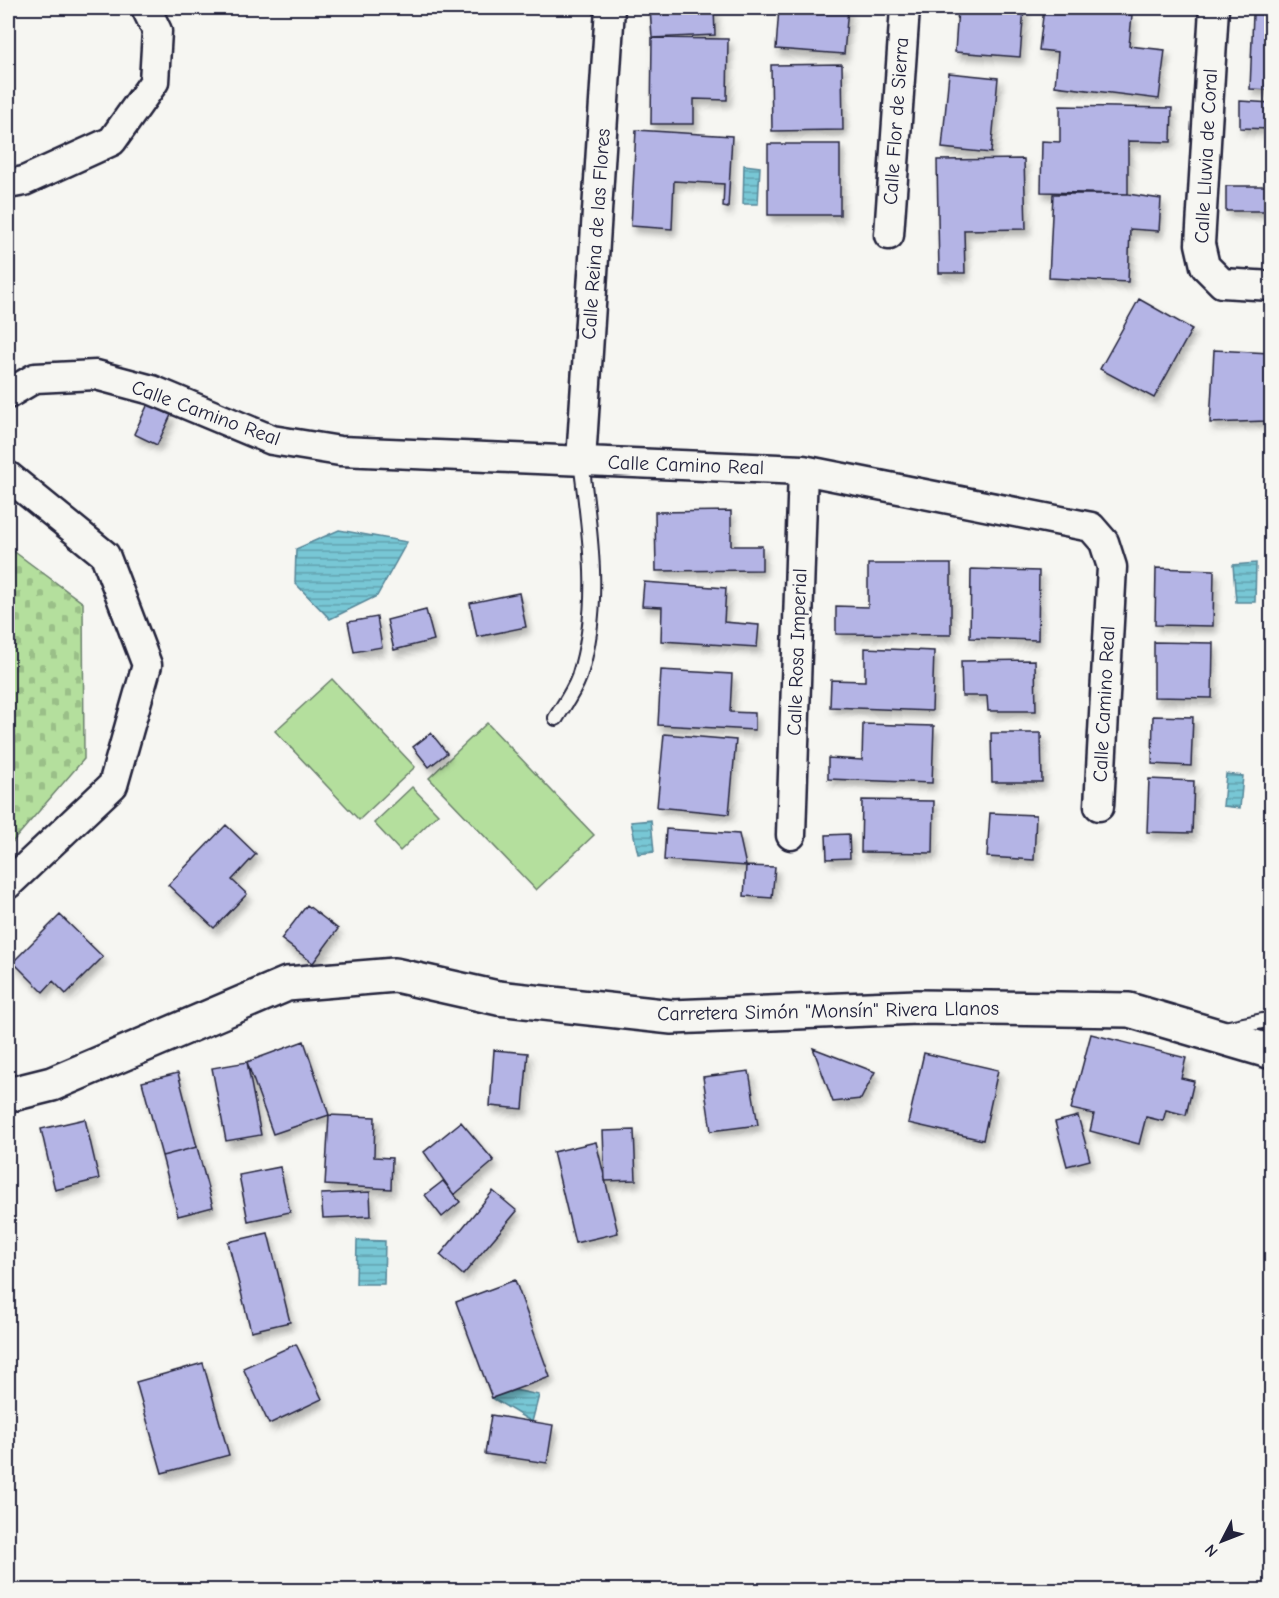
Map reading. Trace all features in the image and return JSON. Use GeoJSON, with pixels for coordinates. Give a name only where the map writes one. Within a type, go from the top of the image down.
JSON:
{"type":"FeatureCollection","features":[{"type":"Feature","properties":{"kind":"street"},"geometry":{"type":"LineString","coordinates":[[8,184],[24,181],[112,141],[153,82],[157,31],[146,8]]}},
{"type":"Feature","properties":{"kind":"street","name":"Calle Reina de las Flores"},"geometry":{"type":"LineString","coordinates":[[581,461],[610,8]]}},
{"type":"Feature","properties":{"kind":"street","name":"Calle Flor de Sierra"},"geometry":{"type":"LineString","coordinates":[[889,235],[905,8]]}},
{"type":"Feature","properties":{"kind":"street","name":"Calle Lluvia de Coral"},"geometry":{"type":"LineString","coordinates":[[1214,8],[1200,244],[1205,266],[1222,283],[1272,286]]}},
{"type":"Feature","properties":{"kind":"street","name":"Calle Camino Real"},"geometry":{"type":"LineString","coordinates":[[8,394],[35,378],[96,375],[152,390],[272,440],[340,451],[803,470],[1091,527],[1104,542],[1112,567],[1099,806]]}},
{"type":"Feature","properties":{"kind":"street","name":"Calle Rosa Imperial"},"geometry":{"type":"LineString","coordinates":[[791,834],[803,470]]}},
{"type":"Feature","properties":{"kind":"street"},"geometry":{"type":"LineString","coordinates":[[8,476],[105,555],[147,665],[113,785],[8,884]]}},
{"type":"Feature","properties":{"kind":"street","name":"Carretera Simón \"Monsín\" Rivera Llanos"},"geometry":{"type":"LineString","coordinates":[[8,1095],[52,1084],[287,984],[395,975],[498,998],[672,1017],[918,1006],[1129,1010],[1272,1052]]}},
{"type":"Feature","properties":{"kind":"lane"},"geometry":{"type":"LineString","coordinates":[[556,718],[578,679],[593,612],[592,553],[581,461]]}},
{"type":"Feature","properties":{"kind":"lane"},"geometry":{"type":"LineString","coordinates":[[1204,1033],[1272,1020]]}},
{"type":"Feature","properties":{"kind":"green space"},"geometry":{"type":"Polygon","coordinates":[[[8,547],[83,603],[84,759],[8,847],[8,547]]]}},
{"type":"Feature","properties":{"kind":"green space"},"geometry":{"type":"Polygon","coordinates":[[[332,679],[415,767],[359,820],[275,731],[332,679]]]}},
{"type":"Feature","properties":{"kind":"green space"},"geometry":{"type":"Polygon","coordinates":[[[487,723],[594,835],[536,890],[429,778],[487,723]]]}},
{"type":"Feature","properties":{"kind":"green space"},"geometry":{"type":"Polygon","coordinates":[[[412,787],[438,814],[400,851],[374,823],[412,787]]]}},
{"type":"Feature","properties":{"kind":"water"},"geometry":{"type":"Polygon","coordinates":[[[744,165],[760,167],[758,204],[743,204],[744,165]]]}},
{"type":"Feature","properties":{"kind":"water"},"geometry":{"type":"Polygon","coordinates":[[[339,530],[407,542],[377,596],[330,619],[295,583],[296,549],[339,530]]]}},
{"type":"Feature","properties":{"kind":"water"},"geometry":{"type":"Polygon","coordinates":[[[1256,563],[1255,602],[1236,602],[1233,565],[1256,563]]]}},
{"type":"Feature","properties":{"kind":"water"},"geometry":{"type":"Polygon","coordinates":[[[1226,774],[1243,776],[1240,808],[1223,806],[1226,774]]]}},
{"type":"Feature","properties":{"kind":"water"},"geometry":{"type":"Polygon","coordinates":[[[651,820],[654,852],[638,854],[631,822],[651,820]]]}},
{"type":"Feature","properties":{"kind":"water"},"geometry":{"type":"Polygon","coordinates":[[[357,1240],[385,1241],[384,1284],[356,1284],[357,1240]]]}},
{"type":"Feature","properties":{"kind":"water"},"geometry":{"type":"Polygon","coordinates":[[[515,1390],[539,1395],[532,1422],[492,1398],[515,1390]]]}},
{"type":"Feature","properties":{"kind":"building"},"geometry":{"type":"Polygon","coordinates":[[[650,8],[714,8],[715,35],[652,38],[650,8]]]}},
{"type":"Feature","properties":{"kind":"building"},"geometry":{"type":"Polygon","coordinates":[[[779,8],[848,8],[844,54],[776,49],[779,8]]]}},
{"type":"Feature","properties":{"kind":"building"},"geometry":{"type":"Polygon","coordinates":[[[958,8],[1024,8],[1020,57],[955,52],[958,8]]]}},
{"type":"Feature","properties":{"kind":"building"},"geometry":{"type":"Polygon","coordinates":[[[1044,8],[1067,8],[1132,15],[1129,46],[1165,50],[1159,99],[1055,86],[1058,52],[1039,50],[1044,8]]]}},
{"type":"Feature","properties":{"kind":"building"},"geometry":{"type":"Polygon","coordinates":[[[1253,14],[1272,15],[1272,90],[1250,89],[1253,14]]]}},
{"type":"Feature","properties":{"kind":"building"},"geometry":{"type":"Polygon","coordinates":[[[652,38],[728,39],[727,100],[694,99],[694,124],[651,124],[652,38]]]}},
{"type":"Feature","properties":{"kind":"building"},"geometry":{"type":"Polygon","coordinates":[[[842,64],[843,130],[772,131],[771,65],[842,64]]]}},
{"type":"Feature","properties":{"kind":"building"},"geometry":{"type":"Polygon","coordinates":[[[949,73],[998,78],[991,153],[942,148],[949,73]]]}},
{"type":"Feature","properties":{"kind":"building"},"geometry":{"type":"Polygon","coordinates":[[[1240,101],[1272,103],[1272,171],[1269,170],[1270,129],[1240,128],[1240,101]]]}},
{"type":"Feature","properties":{"kind":"building"},"geometry":{"type":"Polygon","coordinates":[[[1060,106],[1172,108],[1171,142],[1128,141],[1128,194],[1041,192],[1042,141],[1060,142],[1060,106]]]}},
{"type":"Feature","properties":{"kind":"building"},"geometry":{"type":"Polygon","coordinates":[[[636,130],[732,136],[728,208],[723,207],[724,184],[674,181],[672,229],[631,226],[636,130]]]}},
{"type":"Feature","properties":{"kind":"building"},"geometry":{"type":"Polygon","coordinates":[[[768,144],[840,144],[840,215],[768,215],[768,144]]]}},
{"type":"Feature","properties":{"kind":"building"},"geometry":{"type":"Polygon","coordinates":[[[1024,159],[1026,229],[964,230],[965,273],[939,273],[937,160],[1024,159]]]}},
{"type":"Feature","properties":{"kind":"building"},"geometry":{"type":"Polygon","coordinates":[[[1226,186],[1272,186],[1272,258],[1267,258],[1267,211],[1226,211],[1226,186]]]}},
{"type":"Feature","properties":{"kind":"building"},"geometry":{"type":"Polygon","coordinates":[[[1053,194],[1128,194],[1161,199],[1159,231],[1130,229],[1128,282],[1049,278],[1053,194]]]}},
{"type":"Feature","properties":{"kind":"building"},"geometry":{"type":"Polygon","coordinates":[[[1139,299],[1192,329],[1154,398],[1100,369],[1139,299]]]}},
{"type":"Feature","properties":{"kind":"building"},"geometry":{"type":"Polygon","coordinates":[[[1214,350],[1270,353],[1266,421],[1210,423],[1214,350]]]}},
{"type":"Feature","properties":{"kind":"building"},"geometry":{"type":"Polygon","coordinates":[[[148,404],[171,415],[157,445],[134,434],[148,404]]]}},
{"type":"Feature","properties":{"kind":"building"},"geometry":{"type":"Polygon","coordinates":[[[731,511],[731,546],[762,546],[762,570],[656,571],[655,512],[731,511]]]}},
{"type":"Feature","properties":{"kind":"building"},"geometry":{"type":"Polygon","coordinates":[[[868,564],[951,564],[951,635],[836,634],[836,606],[868,607],[868,564]]]}},
{"type":"Feature","properties":{"kind":"building"},"geometry":{"type":"Polygon","coordinates":[[[1156,568],[1214,570],[1213,626],[1155,625],[1156,568]]]}},
{"type":"Feature","properties":{"kind":"building"},"geometry":{"type":"Polygon","coordinates":[[[971,569],[1039,571],[1038,640],[970,638],[971,569]]]}},
{"type":"Feature","properties":{"kind":"building"},"geometry":{"type":"Polygon","coordinates":[[[644,582],[726,588],[724,622],[759,625],[757,647],[661,641],[662,607],[642,606],[644,582]]]}},
{"type":"Feature","properties":{"kind":"building"},"geometry":{"type":"Polygon","coordinates":[[[519,593],[526,627],[477,637],[470,603],[519,593]]]}},
{"type":"Feature","properties":{"kind":"building"},"geometry":{"type":"Polygon","coordinates":[[[426,610],[434,640],[394,650],[387,620],[426,610]]]}},
{"type":"Feature","properties":{"kind":"building"},"geometry":{"type":"Polygon","coordinates":[[[377,617],[382,647],[354,652],[348,622],[377,617]]]}},
{"type":"Feature","properties":{"kind":"building"},"geometry":{"type":"Polygon","coordinates":[[[1154,642],[1213,643],[1212,698],[1154,697],[1154,642]]]}},
{"type":"Feature","properties":{"kind":"building"},"geometry":{"type":"Polygon","coordinates":[[[865,648],[934,651],[932,711],[830,707],[831,680],[865,681],[865,648]]]}},
{"type":"Feature","properties":{"kind":"building"},"geometry":{"type":"Polygon","coordinates":[[[1035,660],[1036,711],[988,711],[987,696],[962,696],[961,661],[1035,660]]]}},
{"type":"Feature","properties":{"kind":"building"},"geometry":{"type":"Polygon","coordinates":[[[661,670],[732,674],[730,712],[755,713],[755,730],[658,725],[661,670]]]}},
{"type":"Feature","properties":{"kind":"building"},"geometry":{"type":"Polygon","coordinates":[[[1153,716],[1193,717],[1191,766],[1152,764],[1153,716]]]}},
{"type":"Feature","properties":{"kind":"building"},"geometry":{"type":"Polygon","coordinates":[[[863,724],[934,726],[932,783],[828,779],[828,758],[862,760],[863,724]]]}},
{"type":"Feature","properties":{"kind":"building"},"geometry":{"type":"Polygon","coordinates":[[[431,733],[447,753],[429,767],[413,747],[431,733]]]}},
{"type":"Feature","properties":{"kind":"building"},"geometry":{"type":"Polygon","coordinates":[[[991,733],[1041,733],[1042,782],[992,782],[991,733]]]}},
{"type":"Feature","properties":{"kind":"building"},"geometry":{"type":"Polygon","coordinates":[[[664,734],[736,740],[729,814],[657,807],[664,734]]]}},
{"type":"Feature","properties":{"kind":"building"},"geometry":{"type":"Polygon","coordinates":[[[1149,779],[1194,781],[1192,833],[1147,832],[1149,779]]]}},
{"type":"Feature","properties":{"kind":"building"},"geometry":{"type":"Polygon","coordinates":[[[862,800],[934,801],[933,853],[861,852],[862,800]]]}},
{"type":"Feature","properties":{"kind":"building"},"geometry":{"type":"Polygon","coordinates":[[[990,813],[1036,815],[1034,860],[987,857],[990,813]]]}},
{"type":"Feature","properties":{"kind":"building"},"geometry":{"type":"Polygon","coordinates":[[[226,825],[256,854],[232,880],[247,894],[214,928],[168,885],[226,825]]]}},
{"type":"Feature","properties":{"kind":"building"},"geometry":{"type":"Polygon","coordinates":[[[666,829],[739,834],[746,866],[664,860],[666,829]]]}},
{"type":"Feature","properties":{"kind":"building"},"geometry":{"type":"Polygon","coordinates":[[[849,834],[850,858],[827,859],[826,835],[849,834]]]}},
{"type":"Feature","properties":{"kind":"building"},"geometry":{"type":"Polygon","coordinates":[[[746,866],[775,867],[772,898],[744,896],[746,866]]]}},
{"type":"Feature","properties":{"kind":"building"},"geometry":{"type":"Polygon","coordinates":[[[307,905],[338,929],[313,963],[281,939],[307,905]]]}},
{"type":"Feature","properties":{"kind":"building"},"geometry":{"type":"Polygon","coordinates":[[[60,915],[103,957],[66,994],[53,981],[43,992],[13,962],[60,915]]]}},
{"type":"Feature","properties":{"kind":"building"},"geometry":{"type":"Polygon","coordinates":[[[1091,1034],[1186,1058],[1181,1078],[1194,1081],[1186,1115],[1166,1110],[1163,1121],[1146,1117],[1139,1144],[1090,1131],[1094,1114],[1071,1109],[1091,1034]]]}},
{"type":"Feature","properties":{"kind":"building"},"geometry":{"type":"Polygon","coordinates":[[[304,1041],[329,1115],[273,1134],[247,1062],[304,1041]]]}},
{"type":"Feature","properties":{"kind":"building"},"geometry":{"type":"Polygon","coordinates":[[[813,1048],[875,1072],[861,1099],[833,1102],[813,1048]]]}},
{"type":"Feature","properties":{"kind":"building"},"geometry":{"type":"Polygon","coordinates":[[[494,1050],[528,1053],[523,1109],[490,1106],[494,1050]]]}},
{"type":"Feature","properties":{"kind":"building"},"geometry":{"type":"Polygon","coordinates":[[[924,1053],[998,1070],[983,1140],[908,1123],[924,1053]]]}},
{"type":"Feature","properties":{"kind":"building"},"geometry":{"type":"Polygon","coordinates":[[[247,1062],[261,1135],[226,1141],[212,1068],[247,1062]]]}},
{"type":"Feature","properties":{"kind":"building"},"geometry":{"type":"Polygon","coordinates":[[[749,1071],[758,1125],[711,1131],[703,1077],[749,1071]]]}},
{"type":"Feature","properties":{"kind":"building"},"geometry":{"type":"Polygon","coordinates":[[[178,1073],[197,1147],[162,1156],[142,1082],[178,1073]]]}},
{"type":"Feature","properties":{"kind":"building"},"geometry":{"type":"Polygon","coordinates":[[[329,1115],[375,1117],[374,1157],[392,1158],[391,1189],[325,1185],[329,1115]]]}},
{"type":"Feature","properties":{"kind":"building"},"geometry":{"type":"Polygon","coordinates":[[[1078,1116],[1090,1160],[1067,1166],[1055,1122],[1078,1116]]]}},
{"type":"Feature","properties":{"kind":"building"},"geometry":{"type":"Polygon","coordinates":[[[85,1119],[99,1179],[55,1190],[41,1129],[85,1119]]]}},
{"type":"Feature","properties":{"kind":"building"},"geometry":{"type":"Polygon","coordinates":[[[461,1122],[494,1161],[454,1195],[424,1152],[461,1122]]]}},
{"type":"Feature","properties":{"kind":"building"},"geometry":{"type":"Polygon","coordinates":[[[634,1130],[636,1180],[605,1181],[603,1131],[634,1130]]]}},
{"type":"Feature","properties":{"kind":"building"},"geometry":{"type":"Polygon","coordinates":[[[596,1142],[618,1233],[575,1243],[553,1152],[596,1142]]]}},
{"type":"Feature","properties":{"kind":"building"},"geometry":{"type":"Polygon","coordinates":[[[197,1147],[213,1207],[178,1216],[162,1156],[197,1147]]]}},
{"type":"Feature","properties":{"kind":"building"},"geometry":{"type":"Polygon","coordinates":[[[280,1167],[290,1212],[248,1221],[239,1175],[280,1167]]]}},
{"type":"Feature","properties":{"kind":"building"},"geometry":{"type":"Polygon","coordinates":[[[443,1181],[460,1202],[442,1217],[425,1195],[443,1181]]]}},
{"type":"Feature","properties":{"kind":"building"},"geometry":{"type":"Polygon","coordinates":[[[493,1191],[517,1211],[463,1275],[440,1255],[493,1191]]]}},
{"type":"Feature","properties":{"kind":"building"},"geometry":{"type":"Polygon","coordinates":[[[370,1192],[371,1216],[323,1218],[321,1194],[370,1192]]]}},
{"type":"Feature","properties":{"kind":"building"},"geometry":{"type":"Polygon","coordinates":[[[268,1233],[290,1322],[251,1331],[228,1242],[268,1233]]]}},
{"type":"Feature","properties":{"kind":"building"},"geometry":{"type":"Polygon","coordinates":[[[515,1280],[550,1377],[492,1398],[456,1302],[515,1280]]]}},
{"type":"Feature","properties":{"kind":"building"},"geometry":{"type":"Polygon","coordinates":[[[296,1344],[322,1399],[269,1424],[243,1368],[296,1344]]]}},
{"type":"Feature","properties":{"kind":"building"},"geometry":{"type":"Polygon","coordinates":[[[203,1363],[229,1455],[162,1473],[136,1382],[203,1363]]]}},
{"type":"Feature","properties":{"kind":"building"},"geometry":{"type":"Polygon","coordinates":[[[491,1415],[553,1425],[547,1463],[485,1454],[491,1415]]]}}]}
